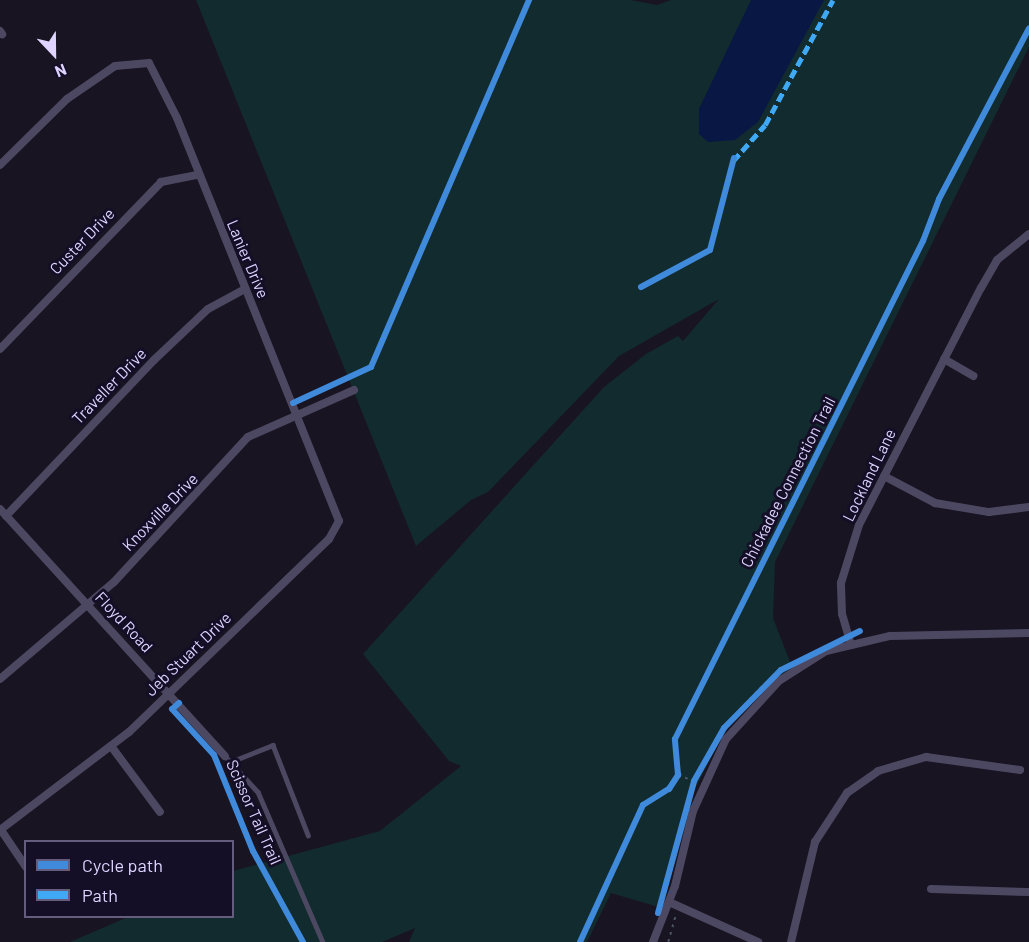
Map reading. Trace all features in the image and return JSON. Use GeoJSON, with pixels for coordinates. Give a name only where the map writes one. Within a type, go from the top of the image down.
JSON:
{"type":"FeatureCollection","features":[{"type":"Feature","properties":{"kind":"street","name":"Lanier Drive"},"geometry":{"type":"LineString","coordinates":[[0,165],[67,99],[115,66],[149,63],[320,467]]}},
{"type":"Feature","properties":{"kind":"street","name":"Custer Drive"},"geometry":{"type":"LineString","coordinates":[[0,349],[161,182],[197,176]]}},
{"type":"Feature","properties":{"kind":"street","name":"Lockland Lane"},"geometry":{"type":"LineString","coordinates":[[851,645],[842,614],[841,583],[859,525],[997,260],[1029,234]]}},
{"type":"Feature","properties":{"kind":"street","name":"Traveller Drive"},"geometry":{"type":"LineString","coordinates":[[3,513],[154,360],[208,309],[245,289]]}},
{"type":"Feature","properties":{"kind":"street"},"geometry":{"type":"LineString","coordinates":[[944,359],[974,376]]}},
{"type":"Feature","properties":{"kind":"street","name":"Knoxville Drive"},"geometry":{"type":"LineString","coordinates":[[0,679],[88,605],[248,437],[297,413],[354,390]]}},
{"type":"Feature","properties":{"kind":"street","name":"Jeb Stuart Drive"},"geometry":{"type":"LineString","coordinates":[[0,830],[111,747],[329,539],[339,520],[320,467]]}},
{"type":"Feature","properties":{"kind":"street"},"geometry":{"type":"LineString","coordinates":[[884,476],[935,503],[989,512],[1029,507]]}},
{"type":"Feature","properties":{"kind":"street","name":"Floyd Road"},"geometry":{"type":"LineString","coordinates":[[3,513],[228,759]]}},
{"type":"Feature","properties":{"kind":"street"},"geometry":{"type":"LineString","coordinates":[[653,942],[669,902],[693,811],[726,739],[779,681],[826,651],[851,645],[943,632],[1029,633]]}},
{"type":"Feature","properties":{"kind":"street"},"geometry":{"type":"LineString","coordinates":[[111,747],[160,812]]}},
{"type":"Feature","properties":{"kind":"street"},"geometry":{"type":"LineString","coordinates":[[792,942],[815,842],[847,793],[878,771],[926,757],[1020,770]]}},
{"type":"Feature","properties":{"kind":"street"},"geometry":{"type":"LineString","coordinates":[[0,830],[24,864]]}},
{"type":"Feature","properties":{"kind":"street"},"geometry":{"type":"LineString","coordinates":[[932,889],[1029,892]]}},
{"type":"Feature","properties":{"kind":"street"},"geometry":{"type":"LineString","coordinates":[[669,902],[759,942]]}},
{"type":"Feature","properties":{"kind":"lane"},"geometry":{"type":"LineString","coordinates":[[308,835],[273,745],[228,759],[258,792],[323,942]]}},
{"type":"Feature","properties":{"kind":"path"},"geometry":{"type":"LineString","coordinates":[[674,782],[679,766]]}},
{"type":"Feature","properties":{"kind":"path"},"geometry":{"type":"LineString","coordinates":[[678,775],[694,781]]}},
{"type":"Feature","properties":{"kind":"path"},"geometry":{"type":"LineString","coordinates":[[668,942],[679,907]]}},
{"type":"Feature","properties":{"kind":"green space"},"geometry":{"type":"Polygon","coordinates":[[[196,0],[630,0],[657,5],[671,0],[1029,0],[1029,47],[775,562],[773,618],[792,667],[753,698],[723,734],[695,789],[662,908],[611,893],[587,942],[409,942],[415,928],[382,942],[70,942],[126,918],[234,918],[234,871],[380,831],[461,766],[449,761],[363,654],[604,387],[646,354],[678,336],[683,341],[719,299],[619,356],[488,492],[471,500],[416,546],[196,0]]]}},
{"type":"Feature","properties":{"kind":"water"},"geometry":{"type":"Polygon","coordinates":[[[751,0],[824,0],[758,122],[735,140],[708,142],[699,134],[699,109],[751,0]]]}},
{"type":"Feature","properties":{"kind":"marked path"},"geometry":{"type":"LineString","coordinates":[[733,161],[765,125],[833,0]]}},
{"type":"Feature","properties":{"kind":"cycle path"},"geometry":{"type":"LineString","coordinates":[[293,403],[371,367],[529,0]]}},
{"type":"Feature","properties":{"kind":"cycle path","name":"Chickadee Connection Trail"},"geometry":{"type":"LineString","coordinates":[[580,942],[643,805],[669,789],[678,775],[675,739],[923,241],[939,199],[1029,28]]}},
{"type":"Feature","properties":{"kind":"cycle path"},"geometry":{"type":"LineString","coordinates":[[641,287],[710,250],[734,158]]}},
{"type":"Feature","properties":{"kind":"cycle path"},"geometry":{"type":"LineString","coordinates":[[658,913],[694,781],[724,728],[781,670],[860,631]]}},
{"type":"Feature","properties":{"kind":"cycle path","name":"Scissor Tail Trail"},"geometry":{"type":"LineString","coordinates":[[179,703],[172,709],[214,755],[253,851],[303,942]]}}]}
